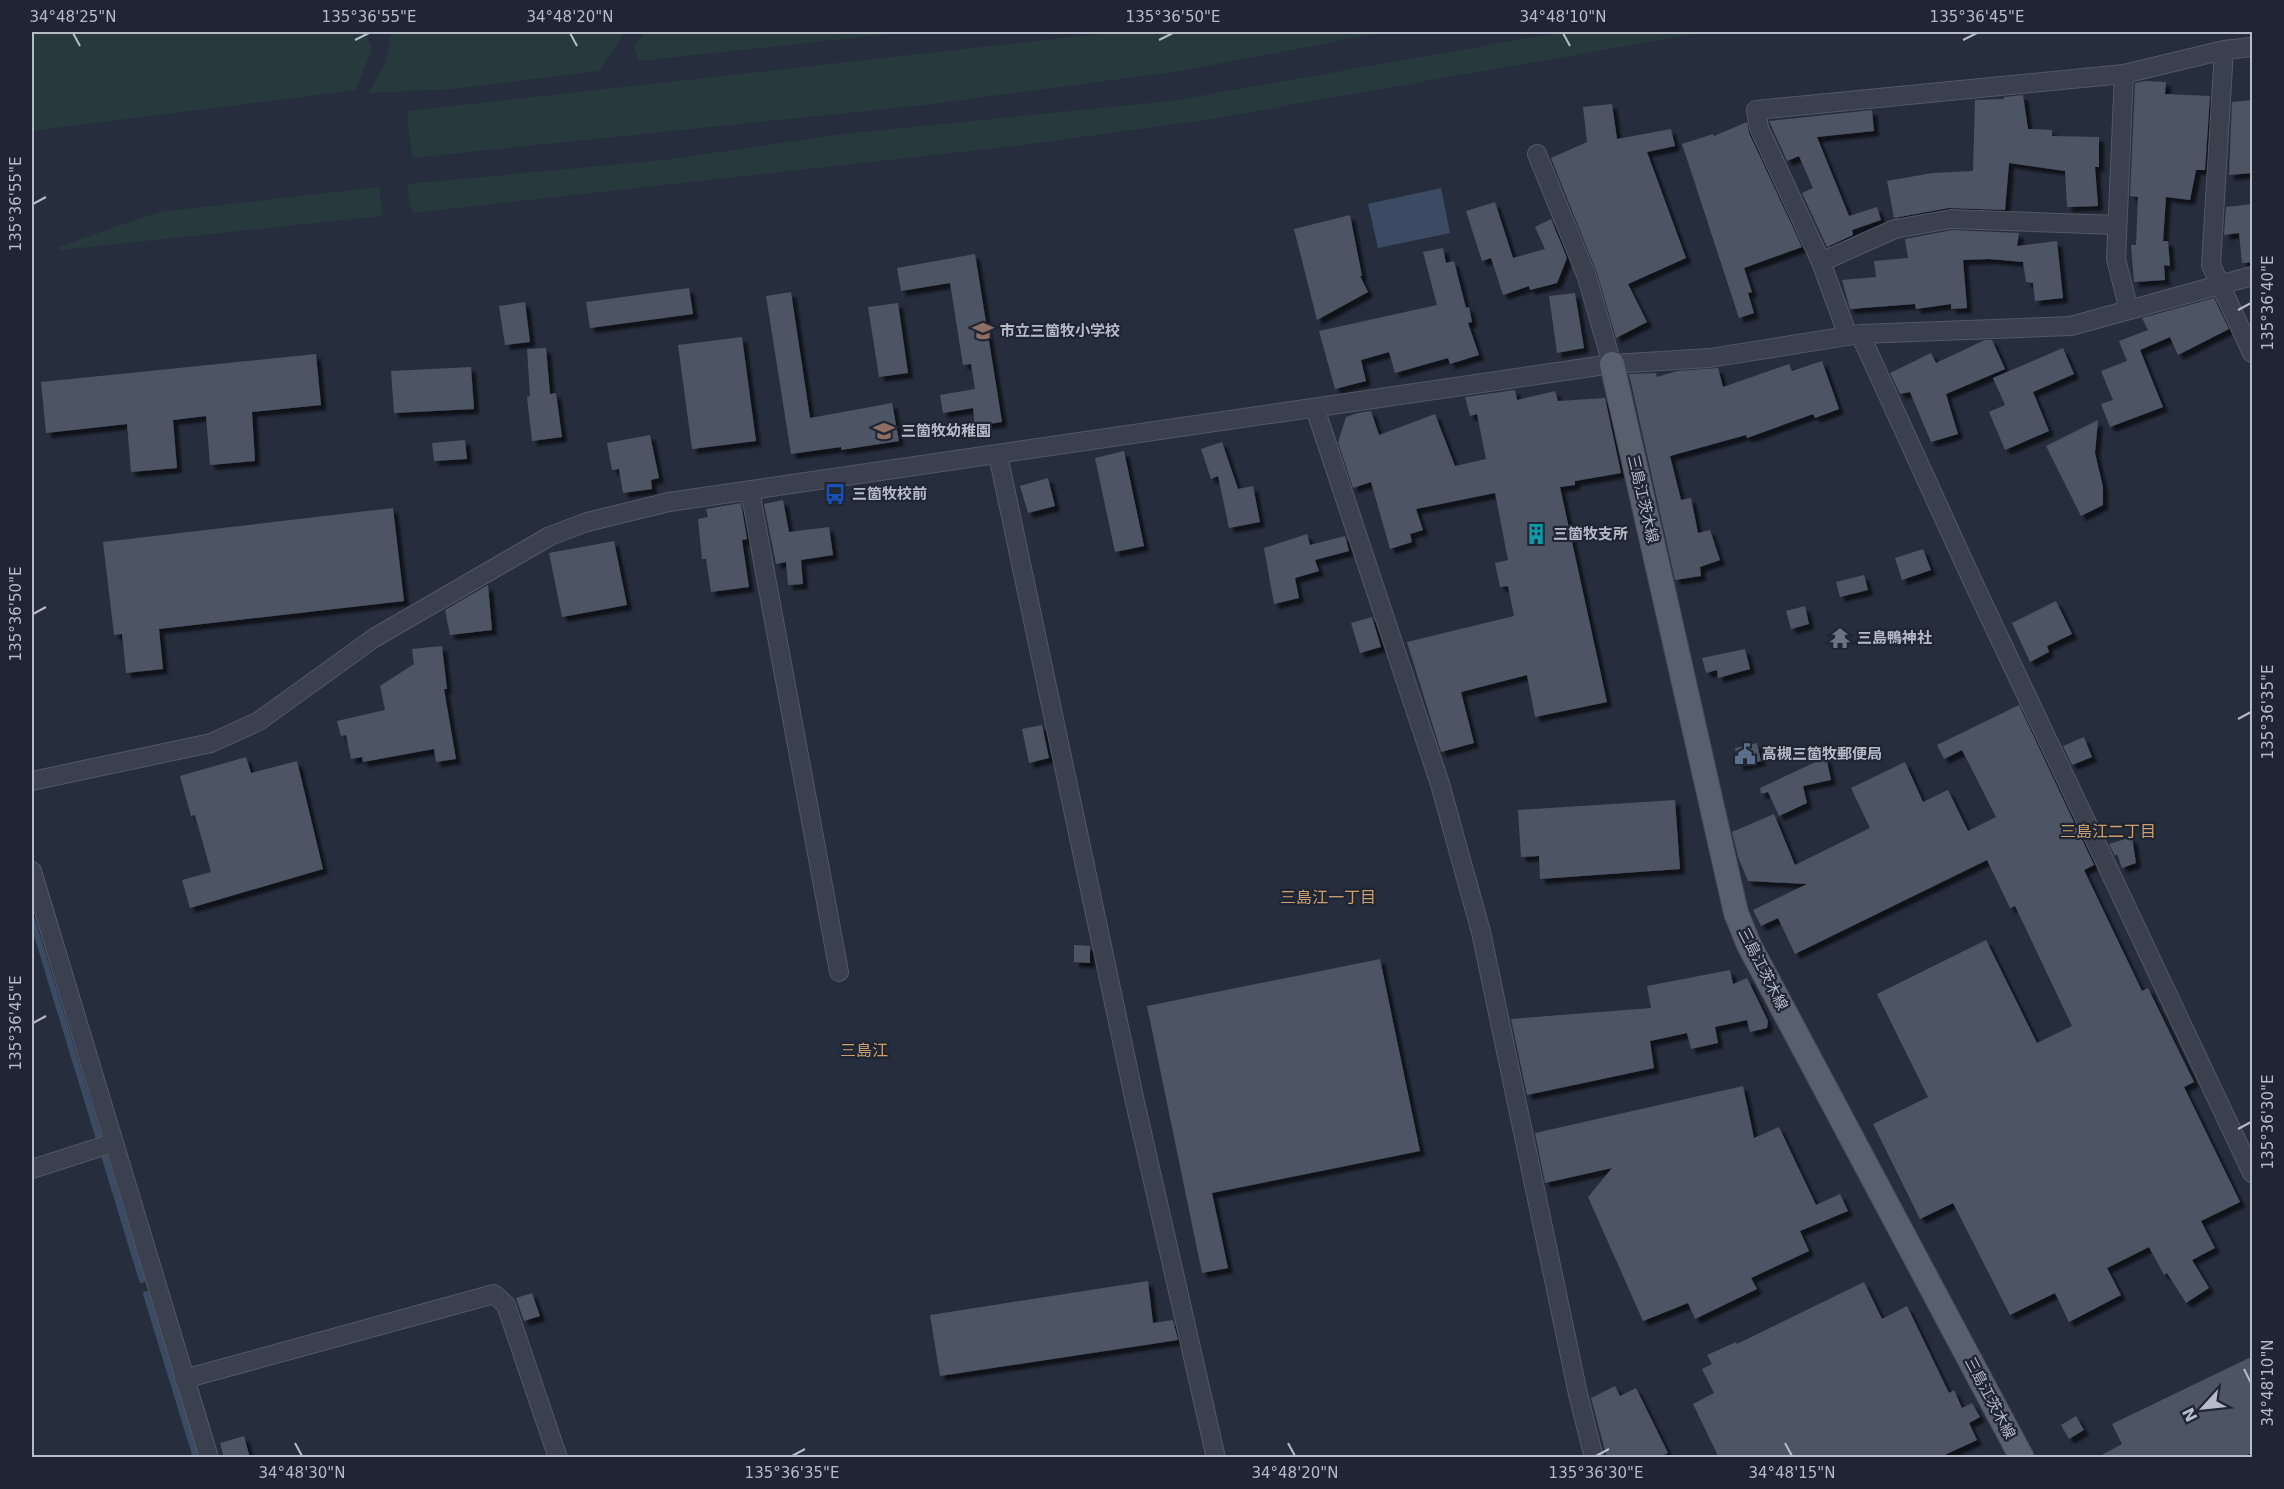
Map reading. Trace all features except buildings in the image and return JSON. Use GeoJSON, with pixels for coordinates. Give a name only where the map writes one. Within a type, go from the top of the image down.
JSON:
{"type":"FeatureCollection","features":[{"type":"Feature","properties":{"kind":"main road","name":"三島江茨木線"},"geometry":{"type":"LineString","coordinates":[[1612,364],[1736,913],[1749,945],[2022,1458]]}},
{"type":"Feature","properties":{"kind":"street"},"geometry":{"type":"LineString","coordinates":[[2253,46],[2224,50],[2124,74],[1756,110],[1759,128],[1854,335],[2253,1173]]}},
{"type":"Feature","properties":{"kind":"street"},"geometry":{"type":"LineString","coordinates":[[2224,50],[2211,265],[2253,353]]}},
{"type":"Feature","properties":{"kind":"street"},"geometry":{"type":"LineString","coordinates":[[2124,74],[2116,259],[2129,310]]}},
{"type":"Feature","properties":{"kind":"street"},"geometry":{"type":"LineString","coordinates":[[1537,154],[1587,276],[1612,364]]}},
{"type":"Feature","properties":{"kind":"street"},"geometry":{"type":"LineString","coordinates":[[1821,262],[1895,229],[1951,219],[2117,225]]}},
{"type":"Feature","properties":{"kind":"street"},"geometry":{"type":"LineString","coordinates":[[32,781],[211,743],[249,725],[309,687],[374,638],[550,536],[587,522],[669,502],[1612,364],[1710,358],[1854,335],[2071,326],[2253,276]]}},
{"type":"Feature","properties":{"kind":"street"},"geometry":{"type":"LineString","coordinates":[[1315,408],[1440,784],[1480,932],[1575,1383],[1594,1458]]}},
{"type":"Feature","properties":{"kind":"street"},"geometry":{"type":"LineString","coordinates":[[998,455],[1135,1102],[1216,1458]]}},
{"type":"Feature","properties":{"kind":"street"},"geometry":{"type":"LineString","coordinates":[[750,491],[839,972]]}},
{"type":"Feature","properties":{"kind":"street"},"geometry":{"type":"LineString","coordinates":[[32,871],[209,1458]]}},
{"type":"Feature","properties":{"kind":"street"},"geometry":{"type":"LineString","coordinates":[[32,1169],[113,1143]]}},
{"type":"Feature","properties":{"kind":"street"},"geometry":{"type":"LineString","coordinates":[[184,1379],[494,1294],[506,1305],[558,1458]]}},
{"type":"Feature","properties":{"kind":"shaded area"},"geometry":{"type":"Polygon","coordinates":[[[32,32],[365,32],[372,48],[356,90],[32,131],[32,32]]]}},
{"type":"Feature","properties":{"kind":"shaded area"},"geometry":{"type":"Polygon","coordinates":[[[391,32],[625,32],[599,71],[452,89],[369,93],[386,62],[391,32]]]}},
{"type":"Feature","properties":{"kind":"shaded area"},"geometry":{"type":"Polygon","coordinates":[[[645,32],[907,32],[639,61],[634,46],[645,32]]]}},
{"type":"Feature","properties":{"kind":"shaded area"},"geometry":{"type":"Polygon","coordinates":[[[1116,32],[1386,32],[1174,72],[924,105],[412,158],[407,111],[1116,32]]]}},
{"type":"Feature","properties":{"kind":"shaded area"},"geometry":{"type":"Polygon","coordinates":[[[1563,32],[1705,32],[1211,119],[1031,144],[412,213],[407,184],[664,160],[843,134],[1171,101],[1563,32]]]}},
{"type":"Feature","properties":{"kind":"shaded area"},"geometry":{"type":"Polygon","coordinates":[[[379,187],[382,216],[60,250],[59,247],[158,212],[379,187]]]}},
{"type":"Feature","properties":{"kind":"water"},"geometry":{"type":"Polygon","coordinates":[[[1441,188],[1450,233],[1378,248],[1368,204],[1441,188]]]}},
{"type":"Feature","properties":{"kind":"waterway"},"geometry":{"type":"LineString","coordinates":[[32,919],[142,1280]]}},
{"type":"Feature","properties":{"kind":"waterway"},"geometry":{"type":"LineString","coordinates":[[146,1294],[196,1458]]}},
{"type":"Feature","properties":{"kind":"place","name":"市立三箇牧小学校"},"geometry":{"type":"Point","coordinates":[983,331]}},
{"type":"Feature","properties":{"kind":"place","name":"三箇牧幼稚園"},"geometry":{"type":"Point","coordinates":[884,431]}},
{"type":"Feature","properties":{"kind":"place","name":"三箇牧校前"},"geometry":{"type":"Point","coordinates":[835,494]}},
{"type":"Feature","properties":{"kind":"place","name":"三箇牧支所"},"geometry":{"type":"Point","coordinates":[1536,534]}},
{"type":"Feature","properties":{"kind":"place","name":"三島鴨神社"},"geometry":{"type":"Point","coordinates":[1840,638]}},
{"type":"Feature","properties":{"kind":"place","name":"高槻三箇牧郵便局"},"geometry":{"type":"Point","coordinates":[1745,754]}},
{"type":"Feature","properties":{"kind":"district","name":"三島江二丁目"},"geometry":{"type":"Point","coordinates":[2108,831]}},
{"type":"Feature","properties":{"kind":"district","name":"三島江一丁目"},"geometry":{"type":"Point","coordinates":[1328,897]}},
{"type":"Feature","properties":{"kind":"district","name":"三島江"},"geometry":{"type":"Point","coordinates":[864,1050]}}]}
